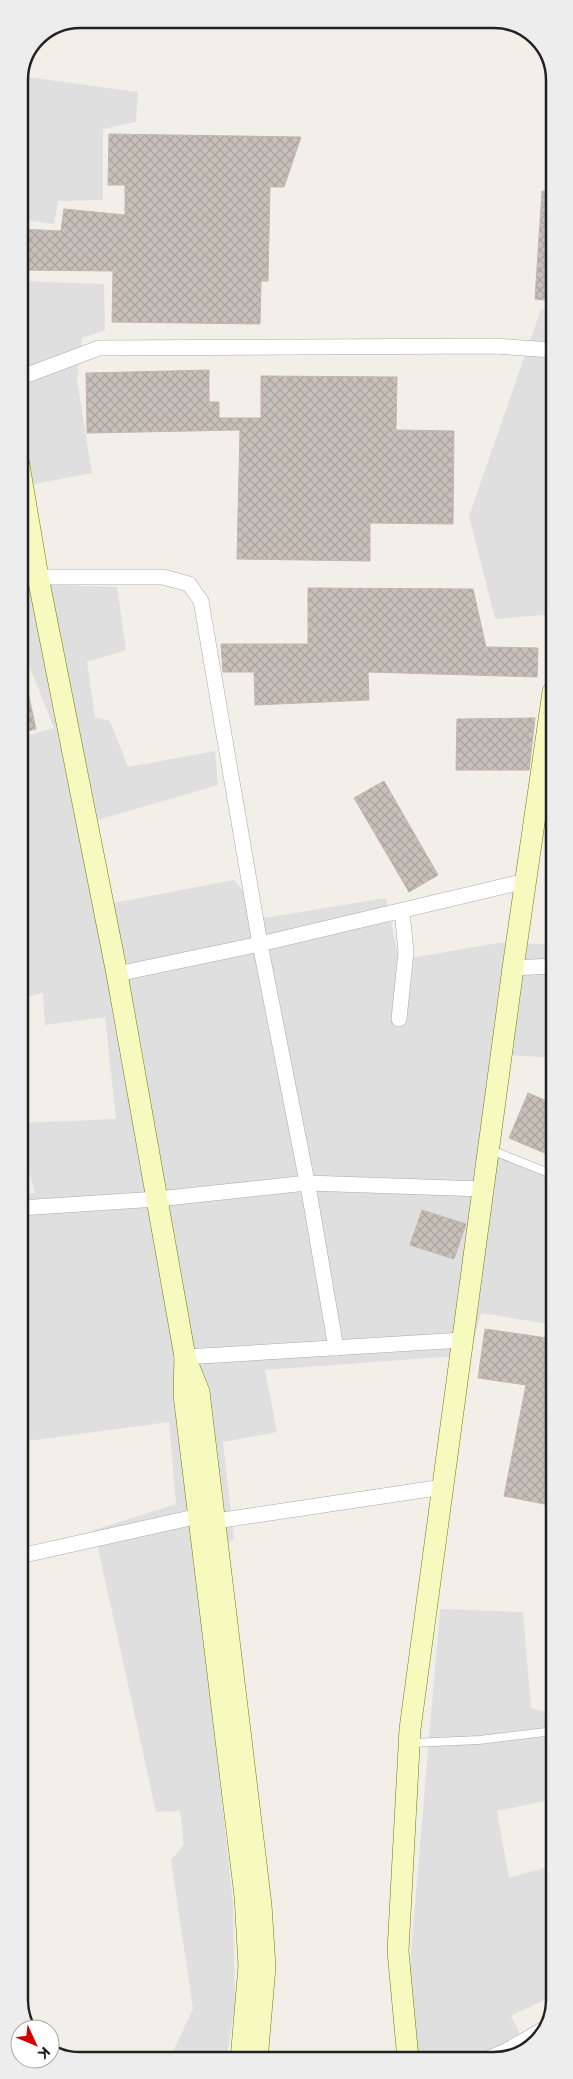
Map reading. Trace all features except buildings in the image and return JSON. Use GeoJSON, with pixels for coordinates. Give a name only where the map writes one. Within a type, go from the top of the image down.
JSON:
{"type":"FeatureCollection","features":[{"type":"Feature","properties":{"kind":"street"},"geometry":{"type":"LineString","coordinates":[[28,375],[99,348],[494,346],[546,350]]}},
{"type":"Feature","properties":{"kind":"street"},"geometry":{"type":"LineString","coordinates":[[28,519],[117,974],[185,1358],[199,1392],[207,1518],[245,1896],[249,1966],[242,2051]]}},
{"type":"Feature","properties":{"kind":"street"},"geometry":{"type":"LineString","coordinates":[[38,577],[163,577],[189,584],[201,601],[260,944],[307,1183],[336,1348]]}},
{"type":"Feature","properties":{"kind":"street"},"geometry":{"type":"LineString","coordinates":[[407,2052],[398,1952],[409,1743],[513,968],[546,741]]}},
{"type":"Feature","properties":{"kind":"street"},"geometry":{"type":"LineString","coordinates":[[117,974],[260,944],[526,881]]}},
{"type":"Feature","properties":{"kind":"street"},"geometry":{"type":"LineString","coordinates":[[399,1018],[406,952],[402,911]]}},
{"type":"Feature","properties":{"kind":"street"},"geometry":{"type":"LineString","coordinates":[[513,968],[546,966]]}},
{"type":"Feature","properties":{"kind":"street"},"geometry":{"type":"LineString","coordinates":[[28,1207],[158,1199],[307,1183],[483,1189]]}},
{"type":"Feature","properties":{"kind":"street"},"geometry":{"type":"LineString","coordinates":[[185,1358],[463,1340]]}},
{"type":"Feature","properties":{"kind":"street"},"geometry":{"type":"LineString","coordinates":[[28,1554],[207,1518],[443,1487]]}},
{"type":"Feature","properties":{"kind":"street"},"geometry":{"type":"LineString","coordinates":[[207,1518],[261,1905],[265,1967],[258,2051]]}},
{"type":"Feature","properties":{"kind":"street"},"geometry":{"type":"LineString","coordinates":[[508,2050],[526,2039]]}},
{"type":"Feature","properties":{"kind":"lane"},"geometry":{"type":"LineString","coordinates":[[489,1149],[546,1172]]}},
{"type":"Feature","properties":{"kind":"lane"},"geometry":{"type":"LineString","coordinates":[[409,1743],[479,1740],[546,1732]]}},
{"type":"Feature","properties":{"kind":"shaded area"},"geometry":{"type":"Polygon","coordinates":[[[28,77],[138,92],[136,122],[103,129],[103,200],[58,201],[54,224],[28,220],[28,77]]]}},
{"type":"Feature","properties":{"kind":"shaded area"},"geometry":{"type":"Polygon","coordinates":[[[28,281],[104,284],[105,330],[82,338],[77,380],[92,473],[28,485],[28,281]]]}},
{"type":"Feature","properties":{"kind":"shaded area"},"geometry":{"type":"Polygon","coordinates":[[[541,309],[546,310],[546,615],[495,619],[469,516],[541,309]]]}},
{"type":"Feature","properties":{"kind":"shaded area"},"geometry":{"type":"Polygon","coordinates":[[[28,584],[117,587],[126,650],[87,662],[95,717],[110,721],[128,767],[215,751],[218,785],[77,826],[97,906],[234,880],[265,918],[386,898],[399,960],[498,943],[546,944],[546,1057],[491,1054],[479,1147],[546,1176],[546,1324],[481,1313],[470,1355],[265,1370],[277,1432],[223,1442],[234,1539],[196,1565],[233,1903],[235,2006],[227,2051],[173,2051],[193,2009],[171,1860],[184,1845],[180,1811],[156,1812],[94,1530],[176,1504],[169,1422],[28,1441],[28,1194],[35,1193],[28,1168],[28,1123],[116,1119],[105,1017],[45,1025],[43,993],[28,997],[28,735],[54,728],[29,665],[28,584]]]}},
{"type":"Feature","properties":{"kind":"shaded area"},"geometry":{"type":"Polygon","coordinates":[[[440,1609],[523,1612],[531,1708],[546,1712],[546,1801],[497,1811],[509,1878],[546,1867],[546,1999],[511,2016],[523,2042],[514,2048],[494,2052],[403,2052],[440,1609]]]}}]}
